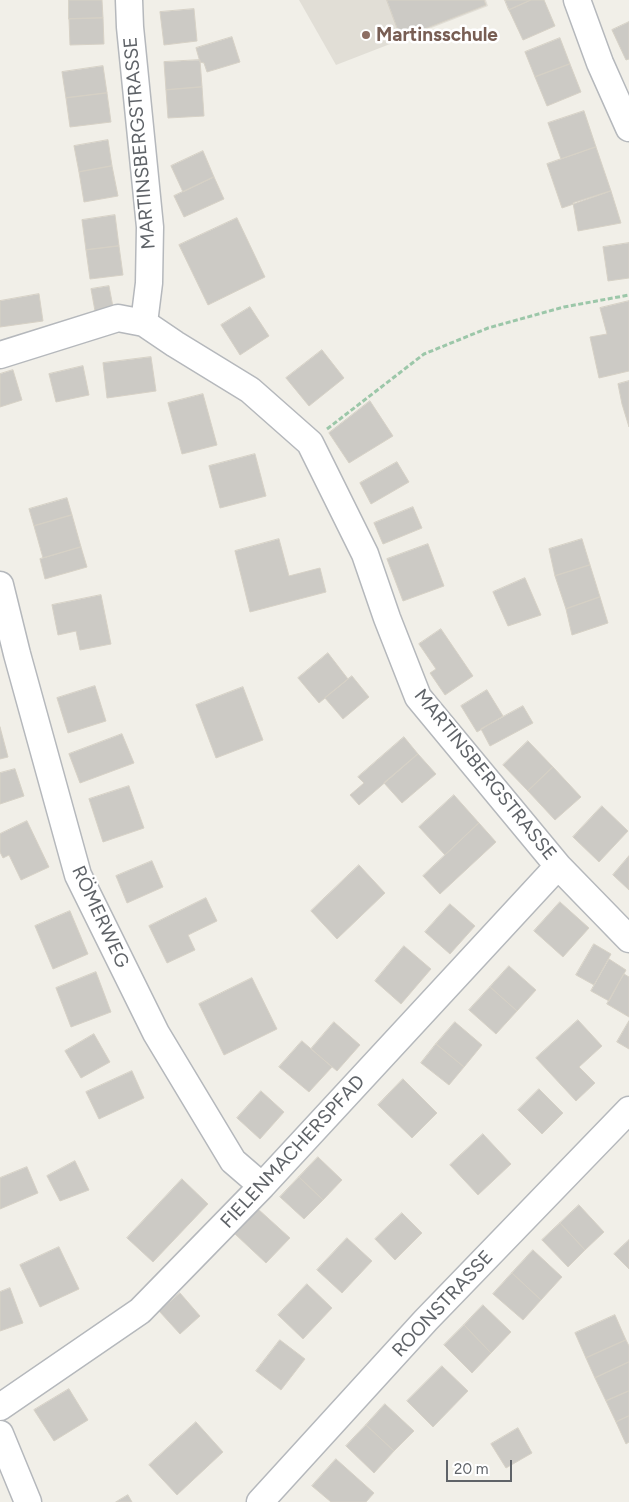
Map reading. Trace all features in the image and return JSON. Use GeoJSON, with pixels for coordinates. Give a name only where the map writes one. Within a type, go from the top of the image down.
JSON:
{"type":"FeatureCollection","features":[{"type":"Feature","properties":{"kind":"street","name":"MARTINSBERGSTRASSE"},"geometry":{"type":"LineString","coordinates":[[129,0],[150,227],[149,283],[144,323],[250,390],[310,443],[365,554],[387,618],[418,696],[558,866],[629,939]]}},
{"type":"Feature","properties":{"kind":"street"},"geometry":{"type":"LineString","coordinates":[[576,0],[600,63],[629,128]]}},
{"type":"Feature","properties":{"kind":"street"},"geometry":{"type":"LineString","coordinates":[[0,355],[118,318],[144,323]]}},
{"type":"Feature","properties":{"kind":"street","name":"RÖMERWEG"},"geometry":{"type":"LineString","coordinates":[[0,586],[78,875],[156,1033],[233,1161],[262,1186]]}},
{"type":"Feature","properties":{"kind":"street","name":"FIELENMACHERSPFAD"},"geometry":{"type":"LineString","coordinates":[[0,1407],[140,1311],[262,1186],[558,866]]}},
{"type":"Feature","properties":{"kind":"street","name":"ROONSTRASSE"},"geometry":{"type":"LineString","coordinates":[[260,1502],[426,1320],[629,1110]]}},
{"type":"Feature","properties":{"kind":"street"},"geometry":{"type":"LineString","coordinates":[[0,1434],[28,1502]]}},
{"type":"Feature","properties":{"kind":"path"},"geometry":{"type":"LineString","coordinates":[[327,430],[424,354],[488,328],[564,307],[629,295]]}},
{"type":"Feature","properties":{"kind":"shaded area","name":"Martinsschule"},"geometry":{"type":"Polygon","coordinates":[[[299,0],[486,0],[488,6],[336,65],[299,0]]]}},
{"type":"Feature","properties":{"kind":"building"},"geometry":{"type":"Polygon","coordinates":[[[69,0],[102,0],[103,18],[69,19],[69,0]]]}},
{"type":"Feature","properties":{"kind":"building"},"geometry":{"type":"Polygon","coordinates":[[[387,0],[484,0],[486,5],[401,38],[387,0]]]}},
{"type":"Feature","properties":{"kind":"building"},"geometry":{"type":"Polygon","coordinates":[[[505,0],[531,0],[509,10],[505,0]]]}},
{"type":"Feature","properties":{"kind":"building"},"geometry":{"type":"Polygon","coordinates":[[[531,0],[544,0],[555,26],[523,40],[509,10],[531,0]]]}},
{"type":"Feature","properties":{"kind":"building"},"geometry":{"type":"Polygon","coordinates":[[[194,9],[197,41],[164,45],[160,12],[194,9]]]}},
{"type":"Feature","properties":{"kind":"building"},"geometry":{"type":"Polygon","coordinates":[[[103,18],[104,44],[70,45],[69,19],[103,18]]]}},
{"type":"Feature","properties":{"kind":"building"},"geometry":{"type":"Polygon","coordinates":[[[629,22],[629,59],[626,60],[612,30],[629,22]]]}},
{"type":"Feature","properties":{"kind":"building"},"geometry":{"type":"Polygon","coordinates":[[[232,37],[240,62],[207,72],[204,63],[200,62],[196,48],[232,37]]]}},
{"type":"Feature","properties":{"kind":"building"},"geometry":{"type":"Polygon","coordinates":[[[560,38],[570,64],[535,77],[525,52],[560,38]]]}},
{"type":"Feature","properties":{"kind":"building"},"geometry":{"type":"Polygon","coordinates":[[[200,60],[202,87],[166,90],[164,62],[200,60]]]}},
{"type":"Feature","properties":{"kind":"building"},"geometry":{"type":"Polygon","coordinates":[[[570,64],[581,92],[547,106],[535,77],[570,64]]]}},
{"type":"Feature","properties":{"kind":"building"},"geometry":{"type":"Polygon","coordinates":[[[103,66],[107,93],[66,98],[62,72],[103,66]]]}},
{"type":"Feature","properties":{"kind":"building"},"geometry":{"type":"Polygon","coordinates":[[[202,87],[204,116],[168,118],[166,90],[202,87]]]}},
{"type":"Feature","properties":{"kind":"building"},"geometry":{"type":"Polygon","coordinates":[[[107,93],[111,122],[70,127],[66,98],[107,93]]]}},
{"type":"Feature","properties":{"kind":"building"},"geometry":{"type":"Polygon","coordinates":[[[584,111],[596,147],[561,159],[548,123],[584,111]]]}},
{"type":"Feature","properties":{"kind":"building"},"geometry":{"type":"Polygon","coordinates":[[[108,140],[112,166],[79,172],[74,146],[108,140]]]}},
{"type":"Feature","properties":{"kind":"building"},"geometry":{"type":"Polygon","coordinates":[[[596,147],[611,191],[562,208],[547,164],[596,147]]]}},
{"type":"Feature","properties":{"kind":"building"},"geometry":{"type":"Polygon","coordinates":[[[203,151],[214,177],[183,192],[171,166],[203,151]]]}},
{"type":"Feature","properties":{"kind":"building"},"geometry":{"type":"Polygon","coordinates":[[[112,166],[118,196],[84,202],[79,172],[112,166]]]}},
{"type":"Feature","properties":{"kind":"building"},"geometry":{"type":"Polygon","coordinates":[[[214,177],[224,199],[184,217],[174,196],[214,177]]]}},
{"type":"Feature","properties":{"kind":"building"},"geometry":{"type":"Polygon","coordinates":[[[611,191],[621,223],[578,231],[573,203],[611,191]]]}},
{"type":"Feature","properties":{"kind":"building"},"geometry":{"type":"Polygon","coordinates":[[[115,215],[119,246],[86,250],[82,220],[115,215]]]}},
{"type":"Feature","properties":{"kind":"building"},"geometry":{"type":"Polygon","coordinates":[[[237,218],[265,277],[208,305],[179,245],[237,218]]]}},
{"type":"Feature","properties":{"kind":"building"},"geometry":{"type":"Polygon","coordinates":[[[629,243],[629,278],[608,281],[603,247],[629,243]]]}},
{"type":"Feature","properties":{"kind":"building"},"geometry":{"type":"Polygon","coordinates":[[[119,246],[123,275],[90,279],[86,250],[119,246]]]}},
{"type":"Feature","properties":{"kind":"building"},"geometry":{"type":"Polygon","coordinates":[[[109,286],[113,307],[95,311],[91,289],[109,286]]]}},
{"type":"Feature","properties":{"kind":"building"},"geometry":{"type":"Polygon","coordinates":[[[39,294],[43,321],[0,327],[0,301],[39,294]]]}},
{"type":"Feature","properties":{"kind":"building"},"geometry":{"type":"Polygon","coordinates":[[[629,301],[629,371],[599,378],[590,337],[607,334],[600,308],[629,301]]]}},
{"type":"Feature","properties":{"kind":"building"},"geometry":{"type":"Polygon","coordinates":[[[250,307],[269,336],[240,355],[221,325],[250,307]]]}},
{"type":"Feature","properties":{"kind":"building"},"geometry":{"type":"Polygon","coordinates":[[[322,350],[344,378],[309,406],[286,378],[322,350]]]}},
{"type":"Feature","properties":{"kind":"building"},"geometry":{"type":"Polygon","coordinates":[[[151,357],[156,391],[107,398],[103,363],[151,357]]]}},
{"type":"Feature","properties":{"kind":"building"},"geometry":{"type":"Polygon","coordinates":[[[83,366],[89,395],[56,402],[49,374],[83,366]]]}},
{"type":"Feature","properties":{"kind":"building"},"geometry":{"type":"Polygon","coordinates":[[[13,370],[22,400],[0,407],[0,374],[13,370]]]}},
{"type":"Feature","properties":{"kind":"building"},"geometry":{"type":"Polygon","coordinates":[[[629,381],[629,427],[618,384],[629,381]]]}},
{"type":"Feature","properties":{"kind":"building"},"geometry":{"type":"Polygon","coordinates":[[[203,394],[217,445],[182,454],[168,403],[203,394]]]}},
{"type":"Feature","properties":{"kind":"building"},"geometry":{"type":"Polygon","coordinates":[[[370,401],[393,436],[349,463],[329,433],[370,401]]]}},
{"type":"Feature","properties":{"kind":"building"},"geometry":{"type":"Polygon","coordinates":[[[255,454],[266,496],[220,508],[209,466],[255,454]]]}},
{"type":"Feature","properties":{"kind":"building"},"geometry":{"type":"Polygon","coordinates":[[[397,462],[409,482],[371,504],[360,483],[397,462]]]}},
{"type":"Feature","properties":{"kind":"building"},"geometry":{"type":"Polygon","coordinates":[[[67,498],[72,515],[34,526],[29,509],[67,498]]]}},
{"type":"Feature","properties":{"kind":"building"},"geometry":{"type":"Polygon","coordinates":[[[413,507],[422,528],[383,544],[374,523],[413,507]]]}},
{"type":"Feature","properties":{"kind":"building"},"geometry":{"type":"Polygon","coordinates":[[[72,515],[81,547],[43,558],[34,526],[72,515]]]}},
{"type":"Feature","properties":{"kind":"building"},"geometry":{"type":"Polygon","coordinates":[[[279,539],[289,576],[320,568],[326,592],[250,612],[235,551],[279,539]]]}},
{"type":"Feature","properties":{"kind":"building"},"geometry":{"type":"Polygon","coordinates":[[[582,539],[590,565],[555,576],[549,549],[582,539]]]}},
{"type":"Feature","properties":{"kind":"building"},"geometry":{"type":"Polygon","coordinates":[[[428,544],[444,586],[403,601],[387,559],[428,544]]]}},
{"type":"Feature","properties":{"kind":"building"},"geometry":{"type":"Polygon","coordinates":[[[81,547],[87,567],[45,579],[40,559],[81,547]]]}},
{"type":"Feature","properties":{"kind":"building"},"geometry":{"type":"Polygon","coordinates":[[[590,565],[600,597],[566,609],[555,576],[590,565]]]}},
{"type":"Feature","properties":{"kind":"building"},"geometry":{"type":"Polygon","coordinates":[[[525,578],[541,615],[508,626],[493,592],[525,578]]]}},
{"type":"Feature","properties":{"kind":"building"},"geometry":{"type":"Polygon","coordinates":[[[101,595],[111,644],[80,650],[76,631],[58,635],[52,605],[101,595]]]}},
{"type":"Feature","properties":{"kind":"building"},"geometry":{"type":"Polygon","coordinates":[[[600,597],[608,623],[572,635],[566,609],[600,597]]]}},
{"type":"Feature","properties":{"kind":"building"},"geometry":{"type":"Polygon","coordinates":[[[441,629],[473,676],[445,695],[430,673],[436,669],[419,644],[441,629]]]}},
{"type":"Feature","properties":{"kind":"building"},"geometry":{"type":"Polygon","coordinates":[[[328,653],[348,679],[319,703],[298,678],[328,653]]]}},
{"type":"Feature","properties":{"kind":"building"},"geometry":{"type":"Polygon","coordinates":[[[352,676],[369,697],[343,719],[325,698],[352,676]]]}},
{"type":"Feature","properties":{"kind":"building"},"geometry":{"type":"Polygon","coordinates":[[[95,686],[106,721],[68,733],[57,698],[95,686]]]}},
{"type":"Feature","properties":{"kind":"building"},"geometry":{"type":"Polygon","coordinates":[[[243,687],[263,740],[216,758],[196,705],[243,687]]]}},
{"type":"Feature","properties":{"kind":"building"},"geometry":{"type":"Polygon","coordinates":[[[487,690],[503,716],[477,732],[461,706],[487,690]]]}},
{"type":"Feature","properties":{"kind":"building"},"geometry":{"type":"Polygon","coordinates":[[[523,706],[533,723],[490,746],[481,729],[523,706]]]}},
{"type":"Feature","properties":{"kind":"building"},"geometry":{"type":"Polygon","coordinates":[[[0,727],[8,757],[0,759],[0,727]]]}},
{"type":"Feature","properties":{"kind":"building"},"geometry":{"type":"Polygon","coordinates":[[[122,734],[134,763],[80,783],[69,754],[122,734]]]}},
{"type":"Feature","properties":{"kind":"building"},"geometry":{"type":"Polygon","coordinates":[[[404,737],[418,754],[359,805],[350,795],[364,783],[358,777],[404,737]]]}},
{"type":"Feature","properties":{"kind":"building"},"geometry":{"type":"Polygon","coordinates":[[[528,741],[553,767],[528,791],[503,765],[528,741]]]}},
{"type":"Feature","properties":{"kind":"building"},"geometry":{"type":"Polygon","coordinates":[[[418,754],[436,774],[402,803],[384,783],[418,754]]]}},
{"type":"Feature","properties":{"kind":"building"},"geometry":{"type":"Polygon","coordinates":[[[553,767],[581,797],[555,820],[528,791],[553,767]]]}},
{"type":"Feature","properties":{"kind":"building"},"geometry":{"type":"Polygon","coordinates":[[[15,769],[24,796],[0,804],[0,773],[15,769]]]}},
{"type":"Feature","properties":{"kind":"building"},"geometry":{"type":"Polygon","coordinates":[[[129,786],[144,828],[103,842],[89,799],[129,786]]]}},
{"type":"Feature","properties":{"kind":"building"},"geometry":{"type":"Polygon","coordinates":[[[454,795],[479,823],[445,855],[419,827],[454,795]]]}},
{"type":"Feature","properties":{"kind":"building"},"geometry":{"type":"Polygon","coordinates":[[[602,806],[628,831],[599,862],[573,837],[602,806]]]}},
{"type":"Feature","properties":{"kind":"building"},"geometry":{"type":"Polygon","coordinates":[[[27,821],[49,867],[21,880],[9,855],[3,858],[0,852],[0,834],[27,821]]]}},
{"type":"Feature","properties":{"kind":"building"},"geometry":{"type":"Polygon","coordinates":[[[479,823],[496,842],[440,894],[423,876],[479,823]]]}},
{"type":"Feature","properties":{"kind":"building"},"geometry":{"type":"Polygon","coordinates":[[[629,856],[629,890],[613,875],[629,856]]]}},
{"type":"Feature","properties":{"kind":"building"},"geometry":{"type":"Polygon","coordinates":[[[152,861],[163,887],[127,903],[116,876],[152,861]]]}},
{"type":"Feature","properties":{"kind":"building"},"geometry":{"type":"Polygon","coordinates":[[[359,865],[385,893],[337,939],[311,911],[359,865]]]}},
{"type":"Feature","properties":{"kind":"building"},"geometry":{"type":"Polygon","coordinates":[[[206,898],[217,921],[188,935],[195,950],[167,963],[149,926],[206,898]]]}},
{"type":"Feature","properties":{"kind":"building"},"geometry":{"type":"Polygon","coordinates":[[[560,902],[589,928],[563,957],[534,931],[560,902]]]}},
{"type":"Feature","properties":{"kind":"building"},"geometry":{"type":"Polygon","coordinates":[[[450,904],[475,926],[450,954],[425,932],[450,904]]]}},
{"type":"Feature","properties":{"kind":"building"},"geometry":{"type":"Polygon","coordinates":[[[70,911],[88,954],[53,969],[35,926],[70,911]]]}},
{"type":"Feature","properties":{"kind":"building"},"geometry":{"type":"Polygon","coordinates":[[[594,944],[611,954],[594,985],[576,975],[594,944]]]}},
{"type":"Feature","properties":{"kind":"building"},"geometry":{"type":"Polygon","coordinates":[[[404,946],[431,969],[401,1004],[375,981],[404,946]]]}},
{"type":"Feature","properties":{"kind":"building"},"geometry":{"type":"Polygon","coordinates":[[[609,959],[626,970],[609,1001],[591,991],[609,959]]]}},
{"type":"Feature","properties":{"kind":"building"},"geometry":{"type":"Polygon","coordinates":[[[509,966],[536,990],[517,1011],[490,987],[509,966]]]}},
{"type":"Feature","properties":{"kind":"building"},"geometry":{"type":"Polygon","coordinates":[[[96,972],[111,1012],[71,1027],[56,988],[96,972]]]}},
{"type":"Feature","properties":{"kind":"building"},"geometry":{"type":"Polygon","coordinates":[[[624,974],[629,977],[629,1017],[607,1004],[624,974]]]}},
{"type":"Feature","properties":{"kind":"building"},"geometry":{"type":"Polygon","coordinates":[[[252,978],[277,1029],[224,1055],[199,1004],[252,978]]]}},
{"type":"Feature","properties":{"kind":"building"},"geometry":{"type":"Polygon","coordinates":[[[490,987],[517,1011],[496,1034],[469,1010],[490,987]]]}},
{"type":"Feature","properties":{"kind":"building"},"geometry":{"type":"Polygon","coordinates":[[[578,1020],[602,1046],[579,1067],[595,1083],[576,1101],[536,1058],[578,1020]]]}},
{"type":"Feature","properties":{"kind":"building"},"geometry":{"type":"Polygon","coordinates":[[[629,1021],[629,1049],[617,1042],[629,1021]]]}},
{"type":"Feature","properties":{"kind":"building"},"geometry":{"type":"Polygon","coordinates":[[[334,1022],[360,1045],[337,1071],[311,1049],[334,1022]]]}},
{"type":"Feature","properties":{"kind":"building"},"geometry":{"type":"Polygon","coordinates":[[[455,1022],[482,1045],[464,1067],[436,1044],[455,1022]]]}},
{"type":"Feature","properties":{"kind":"building"},"geometry":{"type":"Polygon","coordinates":[[[94,1034],[110,1062],[81,1078],[65,1051],[94,1034]]]}},
{"type":"Feature","properties":{"kind":"building"},"geometry":{"type":"Polygon","coordinates":[[[302,1041],[332,1067],[309,1092],[279,1067],[302,1041]]]}},
{"type":"Feature","properties":{"kind":"building"},"geometry":{"type":"Polygon","coordinates":[[[436,1044],[464,1067],[449,1085],[421,1063],[436,1044]]]}},
{"type":"Feature","properties":{"kind":"building"},"geometry":{"type":"Polygon","coordinates":[[[132,1071],[144,1098],[99,1119],[86,1092],[132,1071]]]}},
{"type":"Feature","properties":{"kind":"building"},"geometry":{"type":"Polygon","coordinates":[[[403,1079],[437,1113],[412,1138],[378,1105],[403,1079]]]}},
{"type":"Feature","properties":{"kind":"building"},"geometry":{"type":"Polygon","coordinates":[[[539,1089],[563,1113],[542,1134],[518,1110],[539,1089]]]}},
{"type":"Feature","properties":{"kind":"building"},"geometry":{"type":"Polygon","coordinates":[[[261,1091],[284,1112],[260,1139],[237,1118],[261,1091]]]}},
{"type":"Feature","properties":{"kind":"building"},"geometry":{"type":"Polygon","coordinates":[[[483,1134],[511,1164],[478,1195],[450,1165],[483,1134]]]}},
{"type":"Feature","properties":{"kind":"building"},"geometry":{"type":"Polygon","coordinates":[[[318,1157],[342,1180],[323,1200],[299,1177],[318,1157]]]}},
{"type":"Feature","properties":{"kind":"building"},"geometry":{"type":"Polygon","coordinates":[[[75,1161],[89,1190],[60,1201],[47,1176],[75,1161]]]}},
{"type":"Feature","properties":{"kind":"building"},"geometry":{"type":"Polygon","coordinates":[[[27,1167],[38,1193],[0,1209],[0,1178],[27,1167]]]}},
{"type":"Feature","properties":{"kind":"building"},"geometry":{"type":"Polygon","coordinates":[[[299,1177],[323,1200],[304,1219],[280,1197],[299,1177]]]}},
{"type":"Feature","properties":{"kind":"building"},"geometry":{"type":"Polygon","coordinates":[[[182,1179],[208,1204],[153,1262],[127,1238],[182,1179]]]}},
{"type":"Feature","properties":{"kind":"building"},"geometry":{"type":"Polygon","coordinates":[[[579,1205],[604,1232],[585,1250],[560,1223],[579,1205]]]}},
{"type":"Feature","properties":{"kind":"building"},"geometry":{"type":"Polygon","coordinates":[[[258,1209],[290,1238],[266,1263],[235,1234],[258,1209]]]}},
{"type":"Feature","properties":{"kind":"building"},"geometry":{"type":"Polygon","coordinates":[[[402,1213],[422,1233],[395,1260],[375,1239],[402,1213]]]}},
{"type":"Feature","properties":{"kind":"building"},"geometry":{"type":"Polygon","coordinates":[[[560,1223],[585,1250],[568,1267],[542,1240],[560,1223]]]}},
{"type":"Feature","properties":{"kind":"building"},"geometry":{"type":"Polygon","coordinates":[[[347,1238],[372,1261],[342,1293],[317,1270],[347,1238]]]}},
{"type":"Feature","properties":{"kind":"building"},"geometry":{"type":"Polygon","coordinates":[[[629,1240],[629,1269],[614,1254],[629,1240]]]}},
{"type":"Feature","properties":{"kind":"building"},"geometry":{"type":"Polygon","coordinates":[[[59,1247],[79,1289],[40,1307],[20,1265],[59,1247]]]}},
{"type":"Feature","properties":{"kind":"building"},"geometry":{"type":"Polygon","coordinates":[[[533,1250],[562,1277],[541,1300],[512,1273],[533,1250]]]}},
{"type":"Feature","properties":{"kind":"building"},"geometry":{"type":"Polygon","coordinates":[[[512,1273],[541,1300],[523,1320],[493,1294],[512,1273]]]}},
{"type":"Feature","properties":{"kind":"building"},"geometry":{"type":"Polygon","coordinates":[[[307,1284],[332,1308],[303,1339],[278,1315],[307,1284]]]}},
{"type":"Feature","properties":{"kind":"building"},"geometry":{"type":"Polygon","coordinates":[[[10,1288],[23,1323],[0,1331],[0,1292],[10,1288]]]}},
{"type":"Feature","properties":{"kind":"building"},"geometry":{"type":"Polygon","coordinates":[[[180,1293],[200,1316],[180,1334],[159,1311],[180,1293]]]}},
{"type":"Feature","properties":{"kind":"building"},"geometry":{"type":"Polygon","coordinates":[[[483,1305],[511,1332],[491,1353],[464,1325],[483,1305]]]}},
{"type":"Feature","properties":{"kind":"building"},"geometry":{"type":"Polygon","coordinates":[[[615,1315],[626,1340],[586,1358],[575,1333],[615,1315]]]}},
{"type":"Feature","properties":{"kind":"building"},"geometry":{"type":"Polygon","coordinates":[[[464,1325],[491,1353],[472,1373],[444,1345],[464,1325]]]}},
{"type":"Feature","properties":{"kind":"building"},"geometry":{"type":"Polygon","coordinates":[[[280,1340],[305,1359],[281,1390],[256,1371],[280,1340]]]}},
{"type":"Feature","properties":{"kind":"building"},"geometry":{"type":"Polygon","coordinates":[[[626,1340],[629,1346],[629,1362],[595,1378],[586,1358],[626,1340]]]}},
{"type":"Feature","properties":{"kind":"building"},"geometry":{"type":"Polygon","coordinates":[[[629,1362],[629,1391],[606,1401],[595,1378],[629,1362]]]}},
{"type":"Feature","properties":{"kind":"building"},"geometry":{"type":"Polygon","coordinates":[[[442,1366],[468,1391],[433,1427],[407,1401],[442,1366]]]}},
{"type":"Feature","properties":{"kind":"building"},"geometry":{"type":"Polygon","coordinates":[[[69,1389],[88,1420],[54,1441],[34,1410],[69,1389]]]}},
{"type":"Feature","properties":{"kind":"building"},"geometry":{"type":"Polygon","coordinates":[[[629,1391],[629,1416],[616,1422],[606,1401],[629,1391]]]}},
{"type":"Feature","properties":{"kind":"building"},"geometry":{"type":"Polygon","coordinates":[[[385,1404],[414,1431],[394,1451],[366,1425],[385,1404]]]}},
{"type":"Feature","properties":{"kind":"building"},"geometry":{"type":"Polygon","coordinates":[[[629,1416],[629,1442],[626,1444],[616,1422],[629,1416]]]}},
{"type":"Feature","properties":{"kind":"building"},"geometry":{"type":"Polygon","coordinates":[[[196,1422],[223,1452],[177,1495],[149,1465],[196,1422]]]}},
{"type":"Feature","properties":{"kind":"building"},"geometry":{"type":"Polygon","coordinates":[[[366,1425],[394,1451],[374,1473],[346,1446],[366,1425]]]}},
{"type":"Feature","properties":{"kind":"building"},"geometry":{"type":"Polygon","coordinates":[[[518,1428],[532,1453],[506,1468],[491,1444],[518,1428]]]}},
{"type":"Feature","properties":{"kind":"building"},"geometry":{"type":"Polygon","coordinates":[[[336,1459],[374,1493],[366,1502],[331,1502],[312,1486],[336,1459]]]}},
{"type":"Feature","properties":{"kind":"building"},"geometry":{"type":"Polygon","coordinates":[[[128,1495],[132,1502],[116,1502],[128,1495]]]}},
{"type":"Feature","properties":{"kind":"place","name":"Martinsschule"},"geometry":{"type":"Point","coordinates":[366,35]}}]}
